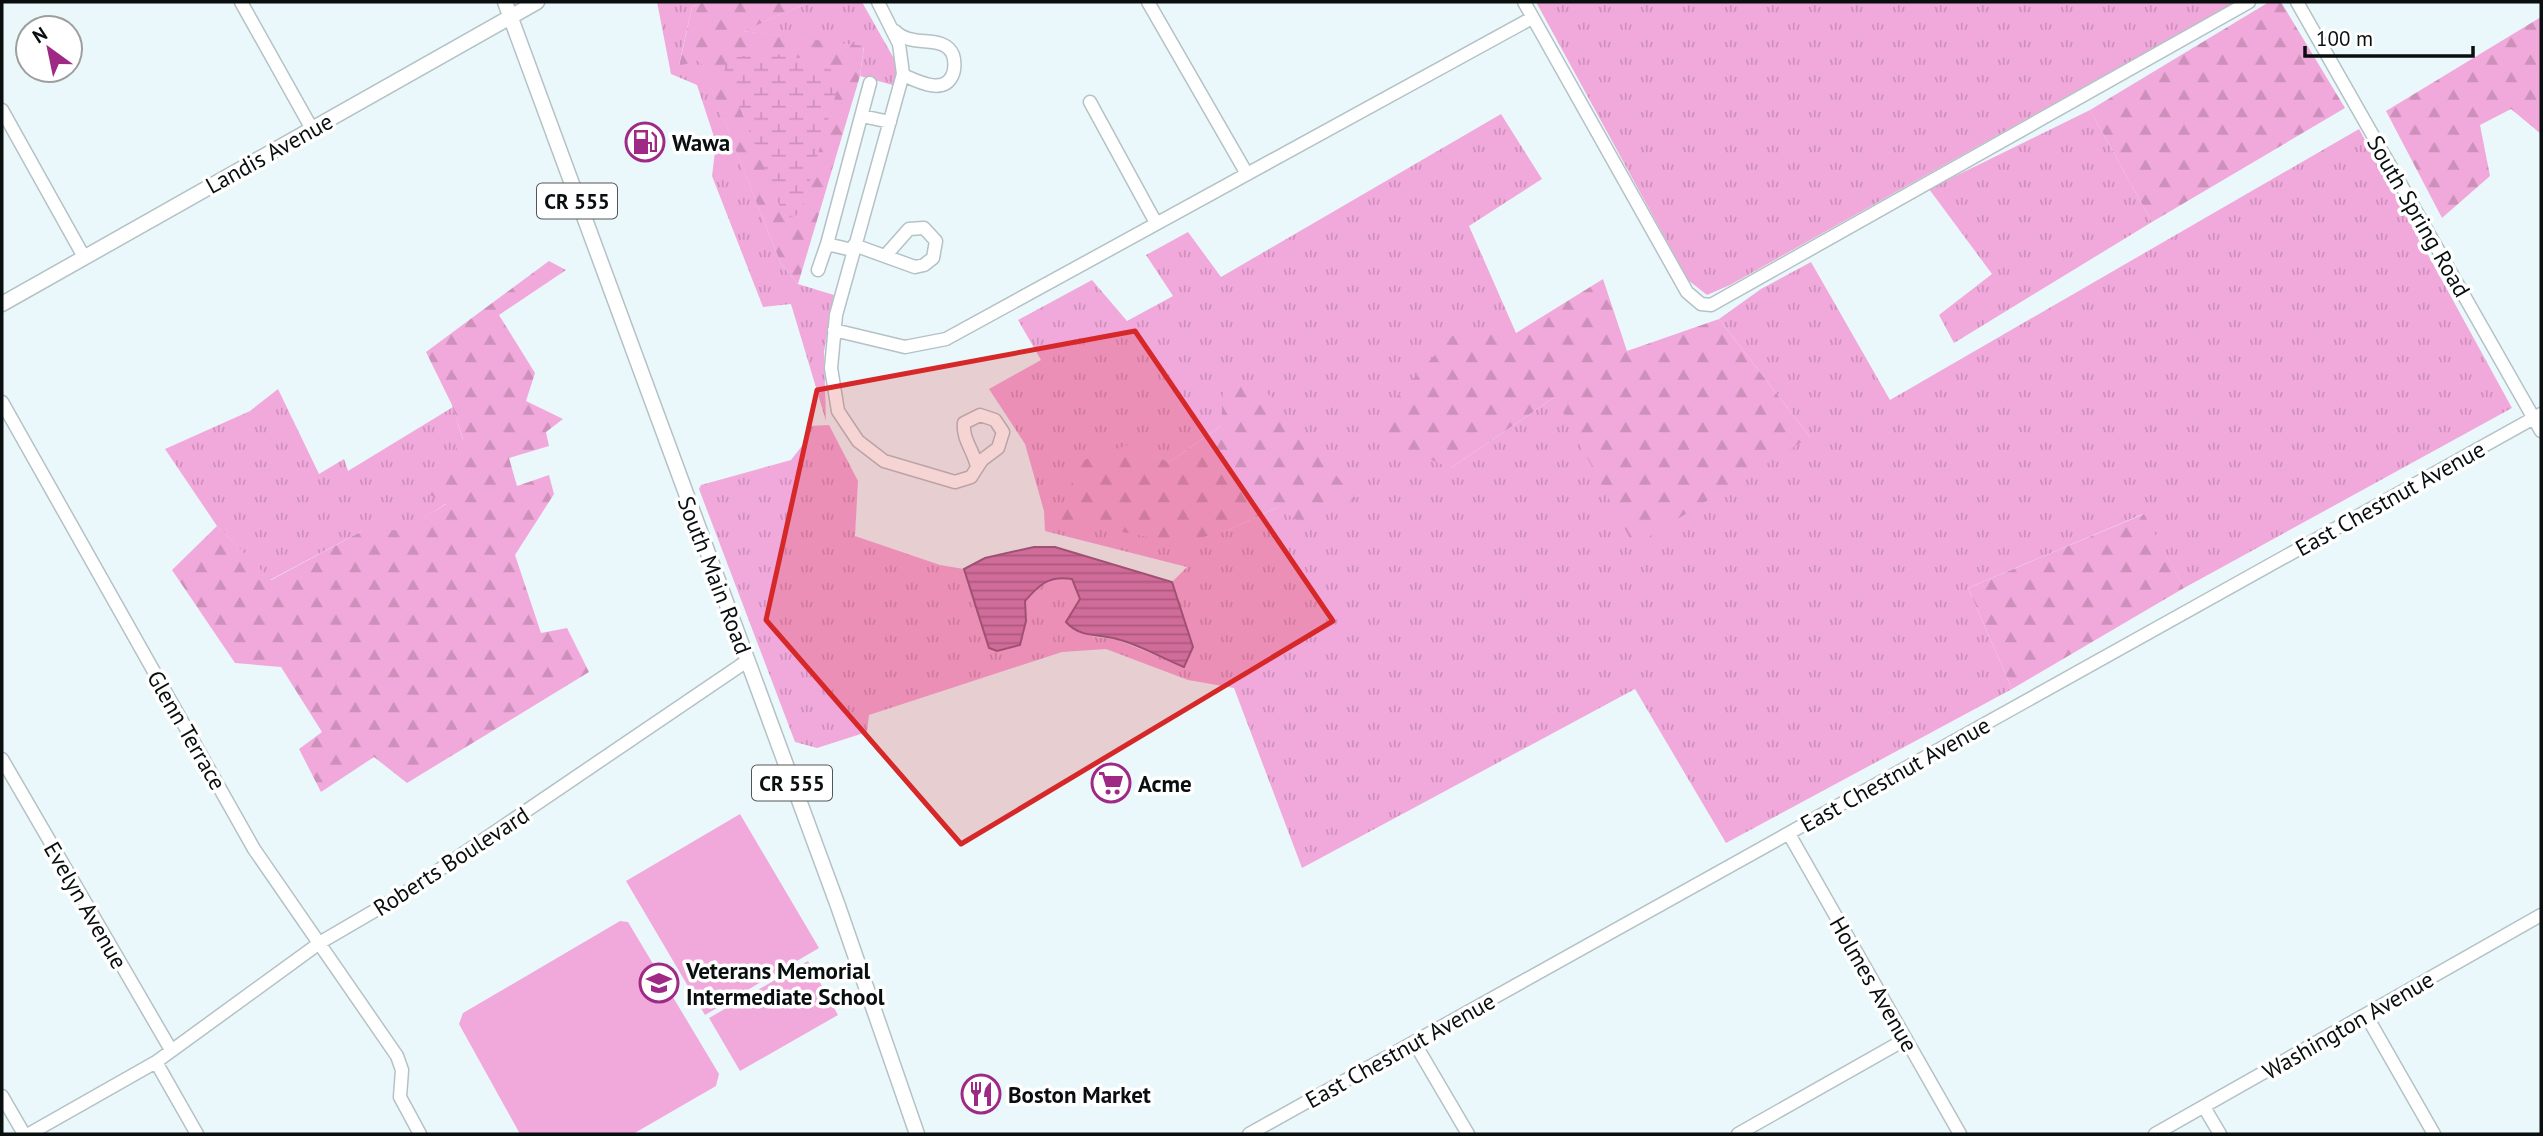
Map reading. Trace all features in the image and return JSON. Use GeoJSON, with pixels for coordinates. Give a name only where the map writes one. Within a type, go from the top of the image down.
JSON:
{"type":"FeatureCollection","features":[{"type":"Feature","properties":{"kind":"main road","name":"South Main Road"},"geometry":{"type":"LineString","coordinates":[[505,2],[918,1134]]}},
{"type":"Feature","properties":{"kind":"main road","name":"Landis Avenue"},"geometry":{"type":"LineString","coordinates":[[2,304],[537,2]]}},
{"type":"Feature","properties":{"kind":"street"},"geometry":{"type":"LineString","coordinates":[[241,2],[312,129]]}},
{"type":"Feature","properties":{"kind":"street"},"geometry":{"type":"LineString","coordinates":[[877,2],[895,31],[902,75],[853,248],[834,330],[831,368],[838,411],[858,441],[884,461],[955,482],[971,477],[977,467]]}},
{"type":"Feature","properties":{"kind":"street"},"geometry":{"type":"LineString","coordinates":[[1148,2],[1247,174]]}},
{"type":"Feature","properties":{"kind":"street"},"geometry":{"type":"LineString","coordinates":[[1524,2],[1687,292],[1701,304],[1712,305],[2249,2]]}},
{"type":"Feature","properties":{"kind":"street","name":"South Spring Road"},"geometry":{"type":"LineString","coordinates":[[2297,2],[2538,416],[2541,431]]}},
{"type":"Feature","properties":{"kind":"street"},"geometry":{"type":"LineString","coordinates":[[834,330],[905,347],[932,344],[966,328],[1532,18]]}},
{"type":"Feature","properties":{"kind":"street"},"geometry":{"type":"LineString","coordinates":[[895,31],[911,42],[934,41],[944,45],[953,56],[954,72],[945,84],[937,87],[902,75]]}},
{"type":"Feature","properties":{"kind":"street"},"geometry":{"type":"LineString","coordinates":[[818,270],[870,83]]}},
{"type":"Feature","properties":{"kind":"street"},"geometry":{"type":"LineString","coordinates":[[1090,102],[1156,223]]}},
{"type":"Feature","properties":{"kind":"street"},"geometry":{"type":"LineString","coordinates":[[2,110],[84,257]]}},
{"type":"Feature","properties":{"kind":"street"},"geometry":{"type":"LineString","coordinates":[[862,116],[890,122]]}},
{"type":"Feature","properties":{"kind":"street"},"geometry":{"type":"LineString","coordinates":[[827,244],[886,255]]}},
{"type":"Feature","properties":{"kind":"street","name":"Glenn Terrace"},"geometry":{"type":"LineString","coordinates":[[2,402],[254,849],[391,1046],[402,1070],[400,1097],[420,1134]]}},
{"type":"Feature","properties":{"kind":"street","name":"East Chestnut Avenue"},"geometry":{"type":"LineString","coordinates":[[1249,1134],[2538,416]]}},
{"type":"Feature","properties":{"kind":"street","name":"Roberts Boulevard"},"geometry":{"type":"LineString","coordinates":[[26,1134],[156,1062],[234,1008],[321,942],[405,893],[747,661]]}},
{"type":"Feature","properties":{"kind":"street","name":"Evelyn Avenue"},"geometry":{"type":"LineString","coordinates":[[2,759],[171,1050]]}},
{"type":"Feature","properties":{"kind":"street","name":"Holmes Avenue"},"geometry":{"type":"LineString","coordinates":[[1789,834],[1960,1134]]}},
{"type":"Feature","properties":{"kind":"street","name":"Washington Avenue"},"geometry":{"type":"LineString","coordinates":[[2155,1134],[2541,915]]}},
{"type":"Feature","properties":{"kind":"street"},"geometry":{"type":"LineString","coordinates":[[2366,1015],[2434,1134]]}},
{"type":"Feature","properties":{"kind":"street"},"geometry":{"type":"LineString","coordinates":[[1738,1134],[1906,1039]]}},
{"type":"Feature","properties":{"kind":"street"},"geometry":{"type":"LineString","coordinates":[[1414,1042],[1468,1134]]}},
{"type":"Feature","properties":{"kind":"street"},"geometry":{"type":"LineString","coordinates":[[156,1062],[197,1134]]}},
{"type":"Feature","properties":{"kind":"street"},"geometry":{"type":"LineString","coordinates":[[2,1096],[26,1134]]}},
{"type":"Feature","properties":{"kind":"street"},"geometry":{"type":"LineString","coordinates":[[2204,1107],[2220,1134]]}},
{"type":"Feature","properties":{"kind":"highlighted area"},"geometry":{"type":"Polygon","coordinates":[[[1135,331],[1333,621],[961,844],[766,620],[817,390],[1135,331]]]}},
{"type":"Feature","properties":{"kind":"green space"},"geometry":{"type":"Polygon","coordinates":[[[657,2],[703,2],[692,7],[679,65],[700,59],[781,264],[798,284],[834,295],[824,352],[826,421],[791,304],[763,307],[712,176],[716,143],[697,85],[671,74],[657,2]]]}},
{"type":"Feature","properties":{"kind":"green space"},"geometry":{"type":"Polygon","coordinates":[[[703,2],[810,2],[743,31],[864,46],[860,76],[798,284],[781,264],[700,60],[679,66],[692,7],[703,2]]]}},
{"type":"Feature","properties":{"kind":"green space"},"geometry":{"type":"Polygon","coordinates":[[[810,2],[862,2],[897,64],[896,86],[860,76],[864,47],[742,31],[810,2]]]}},
{"type":"Feature","properties":{"kind":"green space"},"geometry":{"type":"Polygon","coordinates":[[[1536,2],[2235,2],[1730,285],[1707,295],[1688,280],[1536,2]]]}},
{"type":"Feature","properties":{"kind":"green space"},"geometry":{"type":"Polygon","coordinates":[[[2269,2],[2281,2],[2345,108],[2152,222],[2090,110],[2269,2]]]}},
{"type":"Feature","properties":{"kind":"green space"},"geometry":{"type":"Polygon","coordinates":[[[2541,17],[2541,134],[2511,109],[2480,125],[2490,176],[2442,218],[2386,111],[2541,17]]]}},
{"type":"Feature","properties":{"kind":"green space"},"geometry":{"type":"Polygon","coordinates":[[[764,52],[828,63],[838,87],[800,214],[785,219],[724,69],[727,59],[764,52]]]}},
{"type":"Feature","properties":{"kind":"green space"},"geometry":{"type":"Polygon","coordinates":[[[2090,110],[2152,222],[1954,343],[1939,315],[1992,274],[1929,189],[2090,110]]]}},
{"type":"Feature","properties":{"kind":"green space"},"geometry":{"type":"Polygon","coordinates":[[[1501,114],[1542,179],[1469,226],[1516,333],[1455,333],[1451,468],[1555,397],[1810,437],[1719,319],[1761,289],[1811,262],[1890,400],[2359,129],[2512,408],[2184,588],[2143,514],[1968,588],[2012,689],[1726,843],[1635,689],[1302,868],[1234,688],[1188,680],[1106,649],[1062,652],[869,715],[867,732],[817,748],[795,742],[699,489],[701,485],[791,460],[805,442],[809,426],[829,425],[858,481],[855,536],[940,565],[964,569],[990,648],[1026,621],[1024,601],[1035,590],[1051,580],[1064,578],[1072,579],[1080,599],[1066,622],[1094,637],[1116,639],[1184,667],[1193,647],[1172,582],[1187,567],[1045,531],[1044,511],[1025,444],[989,389],[1041,360],[1018,320],[1092,280],[1127,321],[1173,296],[1146,255],[1188,232],[1221,277],[1501,114]],[[1221,426],[1169,462],[1128,446],[1224,532],[1278,507],[1221,426]]]}},
{"type":"Feature","properties":{"kind":"green space"},"geometry":{"type":"Polygon","coordinates":[[[549,261],[566,270],[499,315],[535,373],[526,401],[563,419],[546,432],[549,446],[509,458],[517,486],[549,475],[554,494],[515,555],[541,633],[567,628],[589,672],[407,783],[374,757],[321,792],[299,749],[322,732],[281,667],[235,663],[172,570],[217,526],[271,580],[362,531],[404,530],[446,504],[425,492],[463,439],[452,405],[426,352],[549,261]]]}},
{"type":"Feature","properties":{"kind":"green space"},"geometry":{"type":"Polygon","coordinates":[[[1603,279],[1627,351],[1719,319],[1810,437],[1634,546],[1555,397],[1451,468],[1364,433],[1455,333],[1516,333],[1603,279]]]}},
{"type":"Feature","properties":{"kind":"green space"},"geometry":{"type":"Polygon","coordinates":[[[1257,381],[1356,499],[1303,525],[1278,507],[1224,532],[1178,543],[1057,519],[1081,461],[1128,445],[1169,462],[1221,426],[1223,391],[1257,381]]]}},
{"type":"Feature","properties":{"kind":"green space"},"geometry":{"type":"Polygon","coordinates":[[[278,389],[319,474],[344,459],[348,471],[453,407],[463,440],[426,492],[447,503],[404,531],[362,531],[270,580],[217,526],[165,449],[250,411],[278,389]]]}},
{"type":"Feature","properties":{"kind":"green space"},"geometry":{"type":"Polygon","coordinates":[[[2144,514],[2184,588],[2012,689],[1968,588],[2144,514]]]}},
{"type":"Feature","properties":{"kind":"green space"},"geometry":{"type":"Polygon","coordinates":[[[740,814],[819,948],[705,1015],[626,881],[740,814]]]}},
{"type":"Feature","properties":{"kind":"green space"},"geometry":{"type":"Polygon","coordinates":[[[620,921],[628,922],[719,1074],[716,1086],[633,1134],[520,1134],[459,1024],[463,1013],[620,921]]]}},
{"type":"Feature","properties":{"kind":"green space"},"geometry":{"type":"Polygon","coordinates":[[[808,961],[838,1015],[740,1071],[709,1018],[808,961]]]}},
{"type":"Feature","properties":{"kind":"shaded area"},"geometry":{"type":"Polygon","coordinates":[[[1034,547],[1055,547],[1172,582],[1193,647],[1184,667],[1143,648],[1110,637],[1077,631],[1071,627],[1066,622],[1080,599],[1072,579],[1064,578],[1045,582],[1025,601],[1026,621],[1020,645],[997,651],[989,648],[964,569],[985,558],[1034,547]]]}},
{"type":"Feature","properties":{"kind":"place","name":"Wawa"},"geometry":{"type":"Point","coordinates":[645,142]}},
{"type":"Feature","properties":{"kind":"place","name":"Acme"},"geometry":{"type":"Point","coordinates":[1111,783]}},
{"type":"Feature","properties":{"kind":"place","name":"Veterans Memorial Intermediate School"},"geometry":{"type":"Point","coordinates":[659,983]}},
{"type":"Feature","properties":{"kind":"place","name":"Boston Market"},"geometry":{"type":"Point","coordinates":[981,1094]}}]}
